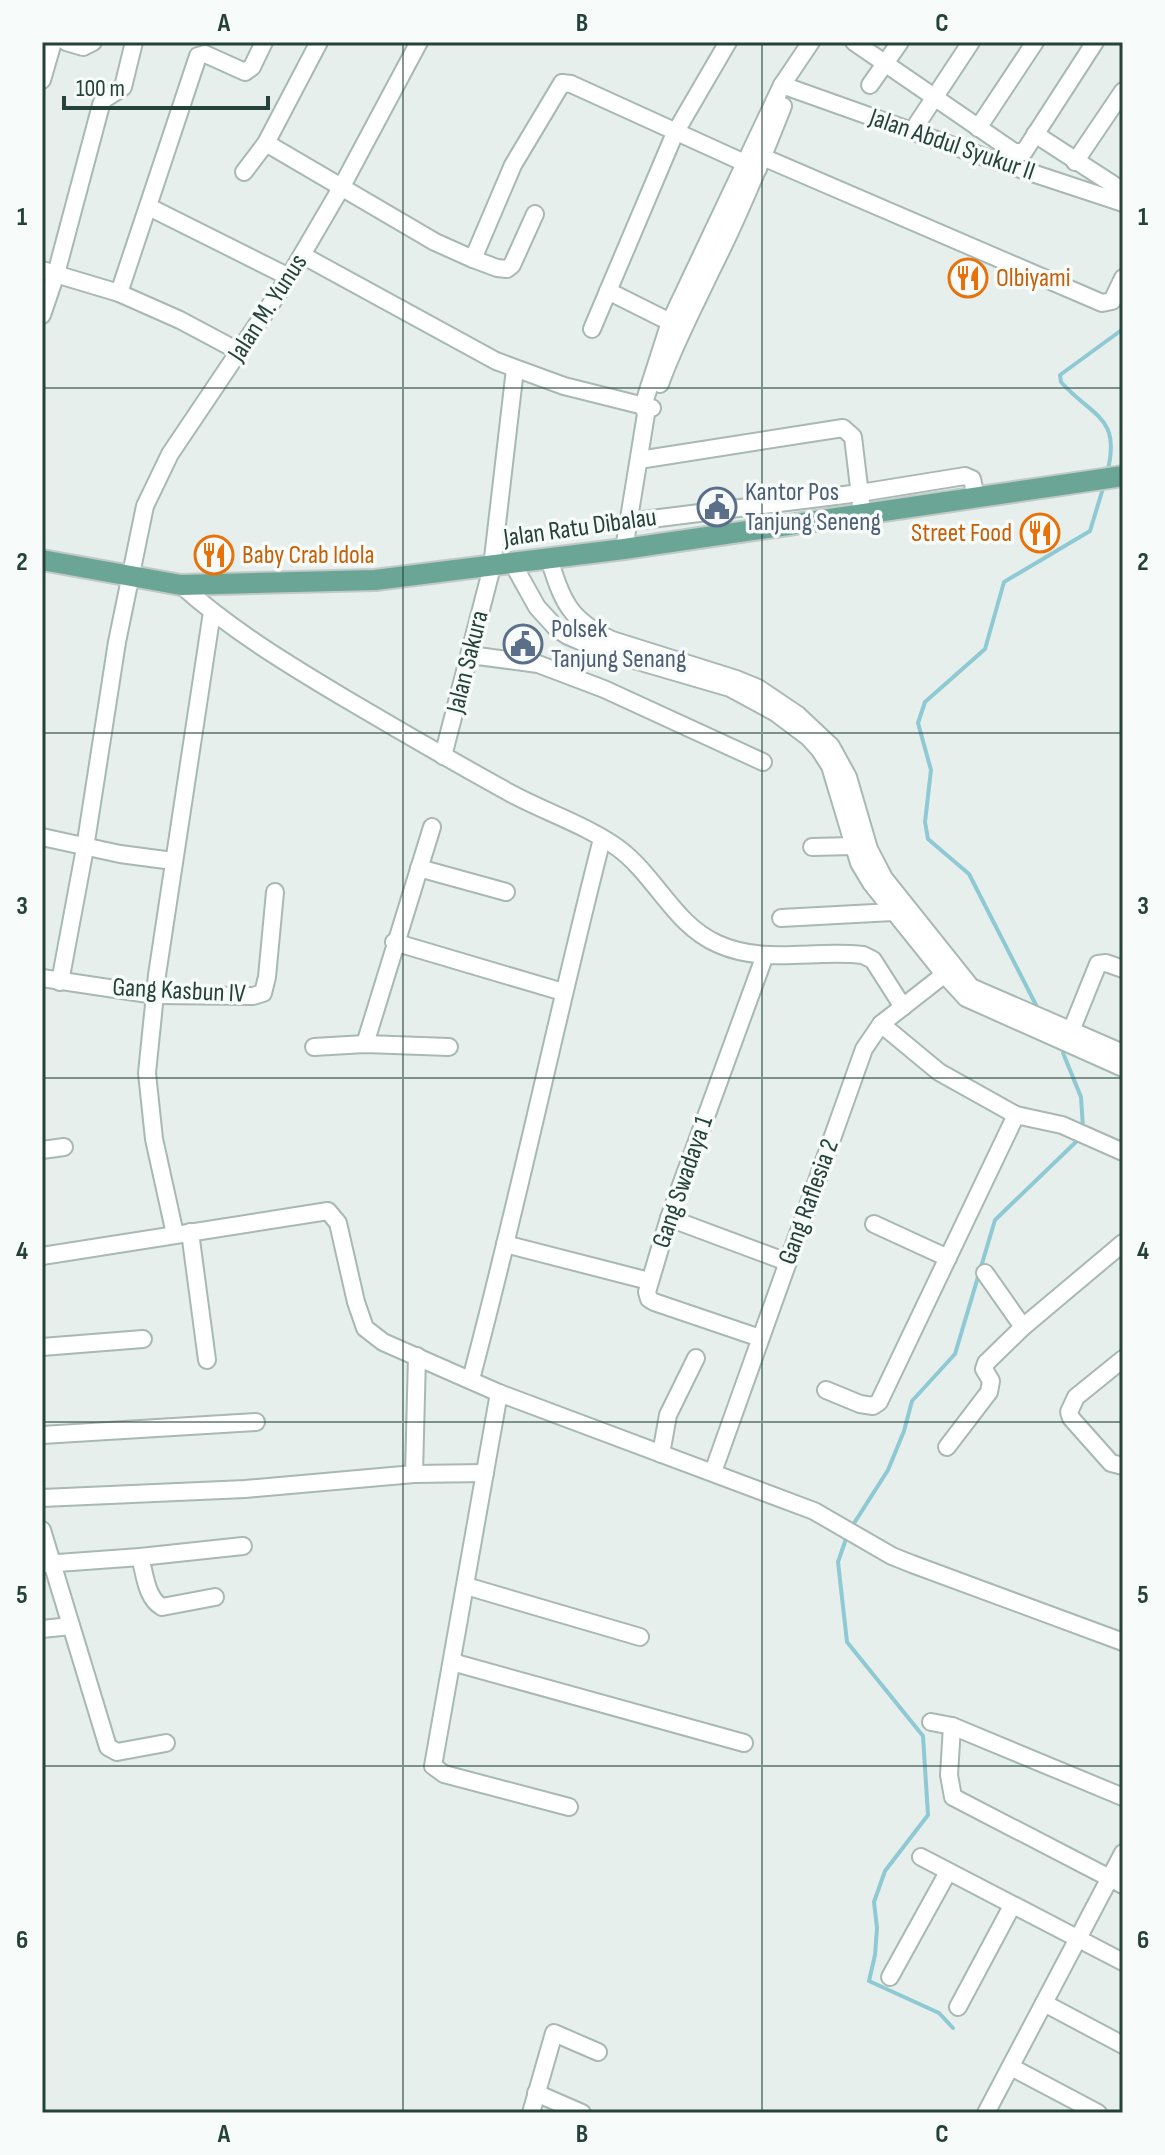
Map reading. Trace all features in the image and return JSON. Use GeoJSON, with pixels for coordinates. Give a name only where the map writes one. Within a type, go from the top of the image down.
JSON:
{"type":"FeatureCollection","features":[{"type":"Feature","properties":{"kind":"main road","name":"Jalan Ratu Dibalau"},"geometry":{"type":"LineString","coordinates":[[42,560],[181,585],[375,580],[624,549],[861,503],[976,497],[1119,477]]}},
{"type":"Feature","properties":{"kind":"street"},"geometry":{"type":"LineString","coordinates":[[42,80],[53,42]]}},
{"type":"Feature","properties":{"kind":"street"},"geometry":{"type":"LineString","coordinates":[[66,42],[83,47],[93,42]]}},
{"type":"Feature","properties":{"kind":"street"},"geometry":{"type":"LineString","coordinates":[[42,315],[49,272],[101,105],[103,100],[123,87],[134,42]]}},
{"type":"Feature","properties":{"kind":"street"},"geometry":{"type":"LineString","coordinates":[[119,293],[198,56],[205,54],[245,72],[252,67],[264,42]]}},
{"type":"Feature","properties":{"kind":"street"},"geometry":{"type":"LineString","coordinates":[[244,172],[266,143],[319,42]]}},
{"type":"Feature","properties":{"kind":"street"},"geometry":{"type":"LineString","coordinates":[[592,329],[675,133],[728,42]]}},
{"type":"Feature","properties":{"kind":"street"},"geometry":{"type":"LineString","coordinates":[[624,549],[647,409],[676,325],[786,86],[811,42]]}},
{"type":"Feature","properties":{"kind":"street"},"geometry":{"type":"LineString","coordinates":[[786,86],[823,42]]}},
{"type":"Feature","properties":{"kind":"street"},"geometry":{"type":"LineString","coordinates":[[854,42],[1014,152],[1022,153],[1095,42]]}},
{"type":"Feature","properties":{"kind":"street"},"geometry":{"type":"LineString","coordinates":[[870,85],[900,42]]}},
{"type":"Feature","properties":{"kind":"street"},"geometry":{"type":"LineString","coordinates":[[917,124],[971,42]]}},
{"type":"Feature","properties":{"kind":"street"},"geometry":{"type":"LineString","coordinates":[[978,128],[1035,42]]}},
{"type":"Feature","properties":{"kind":"street","name":"Jalan M. Yunus"},"geometry":{"type":"LineString","coordinates":[[60,982],[85,848],[117,642],[145,506],[170,454],[302,255],[417,43]]}},
{"type":"Feature","properties":{"kind":"street"},"geometry":{"type":"LineString","coordinates":[[473,259],[513,165],[562,83],[571,84],[675,133],[754,160],[1102,303],[1119,296],[1123,278]]}},
{"type":"Feature","properties":{"kind":"street","name":"Jalan Abdul Syukur II"},"geometry":{"type":"LineString","coordinates":[[786,86],[987,158],[1123,193]]}},
{"type":"Feature","properties":{"kind":"street"},"geometry":{"type":"LineString","coordinates":[[1075,162],[1123,91]]}},
{"type":"Feature","properties":{"kind":"street"},"geometry":{"type":"LineString","coordinates":[[1035,134],[1123,193]]}},
{"type":"Feature","properties":{"kind":"street"},"geometry":{"type":"LineString","coordinates":[[266,143],[435,242],[497,268],[507,269],[512,265],[535,214]]}},
{"type":"Feature","properties":{"kind":"street"},"geometry":{"type":"LineString","coordinates":[[987,158],[1004,145]]}},
{"type":"Feature","properties":{"kind":"street"},"geometry":{"type":"LineString","coordinates":[[149,207],[289,277]]}},
{"type":"Feature","properties":{"kind":"street"},"geometry":{"type":"LineString","coordinates":[[302,255],[373,291],[464,345],[515,369],[647,409]]}},
{"type":"Feature","properties":{"kind":"street"},"geometry":{"type":"LineString","coordinates":[[49,272],[119,293],[180,320],[240,352]]}},
{"type":"Feature","properties":{"kind":"street"},"geometry":{"type":"LineString","coordinates":[[608,291],[676,325]]}},
{"type":"Feature","properties":{"kind":"street","name":"Jalan Sakura"},"geometry":{"type":"LineString","coordinates":[[443,756],[470,655],[502,566],[515,369]]}},
{"type":"Feature","properties":{"kind":"street"},"geometry":{"type":"LineString","coordinates":[[627,522],[861,503],[853,437],[843,428],[639,460]]}},
{"type":"Feature","properties":{"kind":"street"},"geometry":{"type":"LineString","coordinates":[[549,559],[568,610],[592,630],[612,640],[758,688],[818,731],[831,746],[848,777],[875,862],[966,998],[1042,1033],[1066,1034],[1123,1053]]}},
{"type":"Feature","properties":{"kind":"street"},"geometry":{"type":"LineString","coordinates":[[502,566],[557,629],[568,636],[603,651],[730,688],[776,713],[808,737],[830,766],[854,846],[871,883],[893,912],[949,970],[971,987],[1031,1014],[1123,1068]]}},
{"type":"Feature","properties":{"kind":"street"},"geometry":{"type":"LineString","coordinates":[[181,585],[212,612],[292,666],[443,756],[602,839],[628,857],[692,929],[718,945],[765,955],[857,954],[868,957],[903,1007]]}},
{"type":"Feature","properties":{"kind":"street"},"geometry":{"type":"LineString","coordinates":[[207,1360],[182,1233],[148,1098],[147,1073],[173,861],[212,612]]}},
{"type":"Feature","properties":{"kind":"street"},"geometry":{"type":"LineString","coordinates":[[470,655],[538,664],[604,689],[763,762]]}},
{"type":"Feature","properties":{"kind":"street"},"geometry":{"type":"LineString","coordinates":[[365,1044],[432,827]]}},
{"type":"Feature","properties":{"kind":"street"},"geometry":{"type":"LineString","coordinates":[[42,837],[85,848],[173,861]]}},
{"type":"Feature","properties":{"kind":"street"},"geometry":{"type":"LineString","coordinates":[[471,1379],[602,839]]}},
{"type":"Feature","properties":{"kind":"street"},"geometry":{"type":"LineString","coordinates":[[812,847],[854,846]]}},
{"type":"Feature","properties":{"kind":"street"},"geometry":{"type":"LineString","coordinates":[[419,868],[506,892]]}},
{"type":"Feature","properties":{"kind":"street","name":"Gang Kasbun IV"},"geometry":{"type":"LineString","coordinates":[[42,978],[155,995],[253,996],[263,993],[275,892]]}},
{"type":"Feature","properties":{"kind":"street"},"geometry":{"type":"LineString","coordinates":[[781,918],[893,912]]}},
{"type":"Feature","properties":{"kind":"street"},"geometry":{"type":"LineString","coordinates":[[394,942],[563,992]]}},
{"type":"Feature","properties":{"kind":"street","name":"Gang Swadaya 1"},"geometry":{"type":"LineString","coordinates":[[760,1338],[649,1299],[647,1292],[669,1218],[765,955]]}},
{"type":"Feature","properties":{"kind":"street"},"geometry":{"type":"LineString","coordinates":[[1066,1034],[1098,964],[1106,963],[1123,969]]}},
{"type":"Feature","properties":{"kind":"street","name":"Gang Raflesia 2"},"geometry":{"type":"LineString","coordinates":[[713,1472],[864,1049],[881,1024],[949,970]]}},
{"type":"Feature","properties":{"kind":"street"},"geometry":{"type":"LineString","coordinates":[[881,1024],[939,1072],[1016,1115],[1062,1125],[1120,1153]]}},
{"type":"Feature","properties":{"kind":"street"},"geometry":{"type":"LineString","coordinates":[[314,1047],[365,1044],[449,1047]]}},
{"type":"Feature","properties":{"kind":"street"},"geometry":{"type":"LineString","coordinates":[[826,1390],[860,1404],[873,1406],[879,1402],[1016,1115]]}},
{"type":"Feature","properties":{"kind":"street"},"geometry":{"type":"LineString","coordinates":[[42,1150],[64,1147]]}},
{"type":"Feature","properties":{"kind":"street"},"geometry":{"type":"LineString","coordinates":[[42,1256],[324,1211],[331,1213],[338,1223],[365,1328],[383,1342],[499,1393],[713,1472],[832,1520],[912,1564],[1123,1642]]}},
{"type":"Feature","properties":{"kind":"street"},"geometry":{"type":"LineString","coordinates":[[669,1218],[787,1262]]}},
{"type":"Feature","properties":{"kind":"street"},"geometry":{"type":"LineString","coordinates":[[874,1224],[948,1258]]}},
{"type":"Feature","properties":{"kind":"street"},"geometry":{"type":"LineString","coordinates":[[947,1447],[989,1392],[991,1381],[984,1369],[986,1363],[1023,1327],[1123,1243]]}},
{"type":"Feature","properties":{"kind":"street"},"geometry":{"type":"LineString","coordinates":[[505,1244],[649,1281]]}},
{"type":"Feature","properties":{"kind":"street"},"geometry":{"type":"LineString","coordinates":[[985,1273],[1023,1327]]}},
{"type":"Feature","properties":{"kind":"street"},"geometry":{"type":"LineString","coordinates":[[42,1347],[143,1339]]}},
{"type":"Feature","properties":{"kind":"street"},"geometry":{"type":"LineString","coordinates":[[414,1474],[417,1356]]}},
{"type":"Feature","properties":{"kind":"street"},"geometry":{"type":"LineString","coordinates":[[661,1454],[668,1415],[696,1358]]}},
{"type":"Feature","properties":{"kind":"street"},"geometry":{"type":"LineString","coordinates":[[1123,1359],[1076,1397],[1069,1412],[1111,1463],[1123,1466]]}},
{"type":"Feature","properties":{"kind":"street"},"geometry":{"type":"LineString","coordinates":[[499,1393],[434,1769],[569,1807]]}},
{"type":"Feature","properties":{"kind":"street"},"geometry":{"type":"LineString","coordinates":[[42,1435],[256,1422]]}},
{"type":"Feature","properties":{"kind":"street"},"geometry":{"type":"LineString","coordinates":[[42,1498],[267,1488],[414,1474],[485,1473]]}},
{"type":"Feature","properties":{"kind":"street"},"geometry":{"type":"LineString","coordinates":[[42,1530],[47,1564],[71,1626],[108,1747],[117,1752],[166,1743]]}},
{"type":"Feature","properties":{"kind":"street"},"geometry":{"type":"LineString","coordinates":[[47,1564],[243,1546]]}},
{"type":"Feature","properties":{"kind":"street"},"geometry":{"type":"LineString","coordinates":[[140,1557],[149,1593],[156,1604],[162,1607],[215,1597]]}},
{"type":"Feature","properties":{"kind":"street"},"geometry":{"type":"LineString","coordinates":[[466,1586],[640,1637]]}},
{"type":"Feature","properties":{"kind":"street"},"geometry":{"type":"LineString","coordinates":[[42,1629],[71,1626]]}},
{"type":"Feature","properties":{"kind":"street"},"geometry":{"type":"LineString","coordinates":[[452,1662],[744,1743]]}},
{"type":"Feature","properties":{"kind":"street"},"geometry":{"type":"LineString","coordinates":[[931,1722],[952,1726],[1123,1797]]}},
{"type":"Feature","properties":{"kind":"street"},"geometry":{"type":"LineString","coordinates":[[952,1726],[949,1775],[953,1797],[1116,1881]]}},
{"type":"Feature","properties":{"kind":"street"},"geometry":{"type":"LineString","coordinates":[[986,2113],[1078,1939],[1116,1881],[1123,1853]]}},
{"type":"Feature","properties":{"kind":"street"},"geometry":{"type":"LineString","coordinates":[[921,1857],[1123,1962]]}},
{"type":"Feature","properties":{"kind":"street"},"geometry":{"type":"LineString","coordinates":[[890,1977],[948,1872]]}},
{"type":"Feature","properties":{"kind":"street"},"geometry":{"type":"LineString","coordinates":[[958,2007],[1012,1906]]}},
{"type":"Feature","properties":{"kind":"street"},"geometry":{"type":"LineString","coordinates":[[1044,2003],[1123,2045]]}},
{"type":"Feature","properties":{"kind":"street"},"geometry":{"type":"LineString","coordinates":[[531,2113],[554,2033],[598,2052]]}},
{"type":"Feature","properties":{"kind":"street"},"geometry":{"type":"LineString","coordinates":[[1011,2067],[1074,2108],[1098,2113]]}},
{"type":"Feature","properties":{"kind":"street"},"geometry":{"type":"LineString","coordinates":[[536,2093],[582,2113]]}},
{"type":"Feature","properties":{"kind":"waterway"},"geometry":{"type":"LineString","coordinates":[[1107,473],[1111,454],[1107,428],[1061,382],[1060,375],[1123,329]]}},
{"type":"Feature","properties":{"kind":"waterway"},"geometry":{"type":"LineString","coordinates":[[1037,1007],[969,874],[928,839],[925,822],[931,770],[918,723],[925,702],[985,649],[1004,582],[1090,531],[1104,485]]}},
{"type":"Feature","properties":{"kind":"waterway"},"geometry":{"type":"LineString","coordinates":[[1063,1053],[1081,1097],[1083,1128]]}},
{"type":"Feature","properties":{"kind":"waterway"},"geometry":{"type":"LineString","coordinates":[[851,1528],[888,1470],[912,1401],[955,1354],[995,1220],[1079,1139]]}},
{"type":"Feature","properties":{"kind":"waterway"},"geometry":{"type":"LineString","coordinates":[[847,1536],[838,1562],[847,1642],[923,1736],[928,1815],[885,1871],[874,1902],[877,1928],[869,1981],[939,2013],[953,2028]]}},
{"type":"Feature","properties":{"kind":"place","name":"Olbiyami"},"geometry":{"type":"Point","coordinates":[968,278]}},
{"type":"Feature","properties":{"kind":"place","name":"Kantor Pos Tanjung Seneng"},"geometry":{"type":"Point","coordinates":[717,507]}},
{"type":"Feature","properties":{"kind":"place","name":"Street Food"},"geometry":{"type":"Point","coordinates":[1040,533]}},
{"type":"Feature","properties":{"kind":"place","name":"Baby Crab Idola"},"geometry":{"type":"Point","coordinates":[214,555]}},
{"type":"Feature","properties":{"kind":"place","name":"Polsek Tanjung Senang"},"geometry":{"type":"Point","coordinates":[523,644]}}]}
